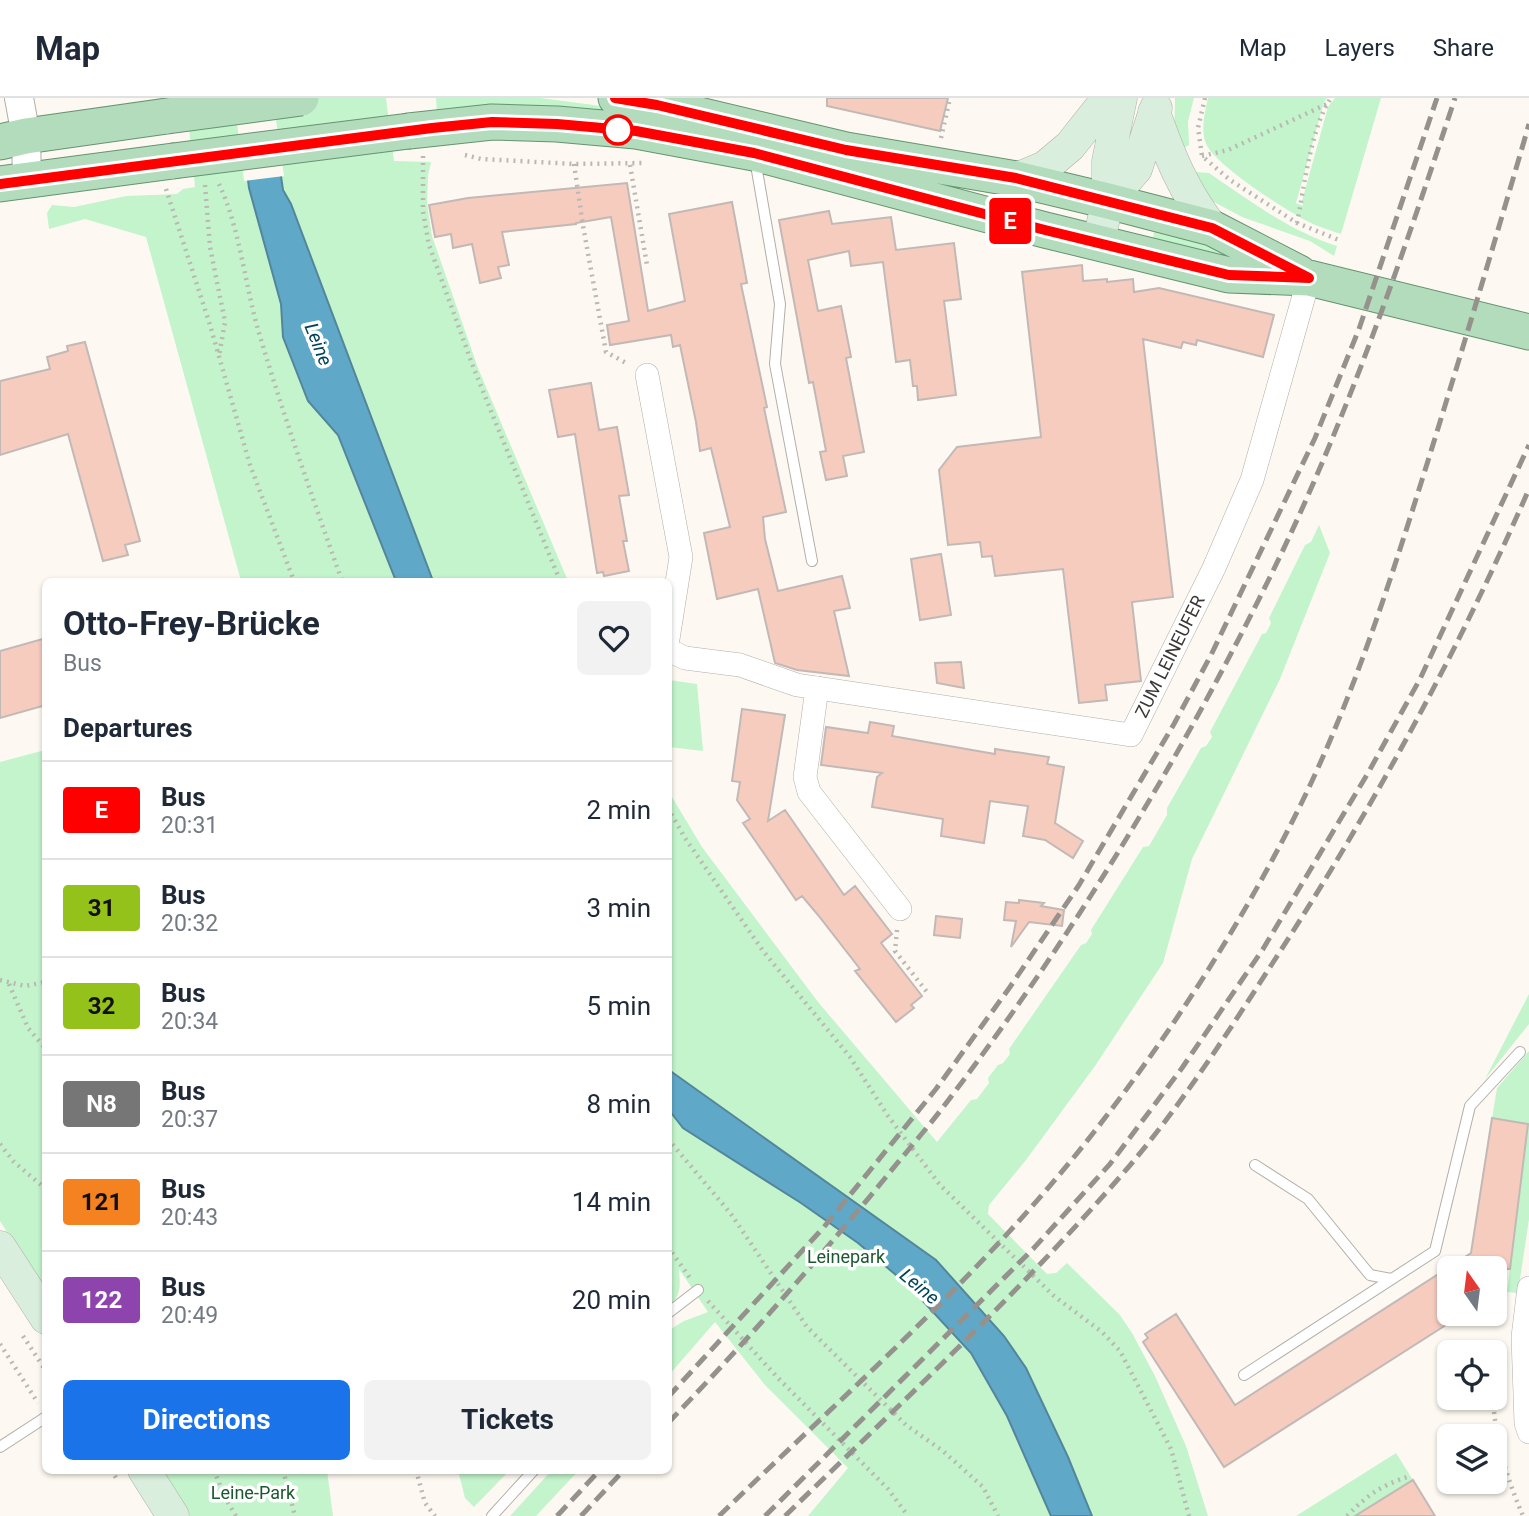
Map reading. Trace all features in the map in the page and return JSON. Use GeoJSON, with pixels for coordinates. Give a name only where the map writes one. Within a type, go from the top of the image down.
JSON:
{"type":"FeatureCollection","features":[{"type":"Feature","properties":{"kind":"main road"},"geometry":{"type":"LineString","coordinates":[[13,139],[301,98]]}},
{"type":"Feature","properties":{"kind":"main road"},"geometry":{"type":"LineString","coordinates":[[616,98],[657,105],[846,150],[1016,178],[1212,228],[1309,278]]}},
{"type":"Feature","properties":{"kind":"main road"},"geometry":{"type":"LineString","coordinates":[[1016,178],[1045,167],[1070,146],[1108,98]]}},
{"type":"Feature","properties":{"kind":"main road"},"geometry":{"type":"LineString","coordinates":[[1098,243],[1108,201],[1108,161],[1121,98]]}},
{"type":"Feature","properties":{"kind":"main road"},"geometry":{"type":"LineString","coordinates":[[1108,201],[1136,169],[1156,105]]}},
{"type":"Feature","properties":{"kind":"main road"},"geometry":{"type":"LineString","coordinates":[[1156,105],[1175,169],[1212,228]]}},
{"type":"Feature","properties":{"kind":"main road"},"geometry":{"type":"LineString","coordinates":[[13,182],[169,173],[415,140],[492,122],[636,131],[754,153],[1229,275],[1309,278],[1529,332]]}},
{"type":"Feature","properties":{"kind":"main road"},"geometry":{"type":"LineString","coordinates":[[0,1247],[42,1312]]}},
{"type":"Feature","properties":{"kind":"main road"},"geometry":{"type":"LineString","coordinates":[[147,1474],[173,1516]]}},
{"type":"Feature","properties":{"kind":"street"},"geometry":{"type":"LineString","coordinates":[[13,182],[13,139],[19,98]]}},
{"type":"Feature","properties":{"kind":"street"},"geometry":{"type":"LineString","coordinates":[[13,139],[33,110],[31,98]]}},
{"type":"Feature","properties":{"kind":"street","name":"ZUM LEINEUFER"},"geometry":{"type":"LineString","coordinates":[[672,652],[685,658],[740,665],[797,685],[1130,735],[1214,568],[1252,480],[1309,278]]}},
{"type":"Feature","properties":{"kind":"street"},"geometry":{"type":"LineString","coordinates":[[647,375],[681,557],[672,614]]}},
{"type":"Feature","properties":{"kind":"street"},"geometry":{"type":"LineString","coordinates":[[817,688],[805,777],[809,792],[900,909]]}},
{"type":"Feature","properties":{"kind":"street"},"geometry":{"type":"LineString","coordinates":[[1529,1289],[1523,1337],[1526,1423],[1529,1432]]}},
{"type":"Feature","properties":{"kind":"lane"},"geometry":{"type":"LineString","coordinates":[[754,153],[780,304],[775,364],[812,561]]}},
{"type":"Feature","properties":{"kind":"lane"},"geometry":{"type":"LineString","coordinates":[[1244,1375],[1435,1251],[1470,1106],[1520,1052]]}},
{"type":"Feature","properties":{"kind":"lane"},"geometry":{"type":"LineString","coordinates":[[1255,1164],[1308,1199],[1370,1275],[1391,1279]]}},
{"type":"Feature","properties":{"kind":"lane"},"geometry":{"type":"LineString","coordinates":[[672,1311],[698,1290]]}},
{"type":"Feature","properties":{"kind":"lane"},"geometry":{"type":"LineString","coordinates":[[0,1447],[42,1420]]}},
{"type":"Feature","properties":{"kind":"lane"},"geometry":{"type":"LineString","coordinates":[[492,1516],[530,1474]]}},
{"type":"Feature","properties":{"kind":"path"},"geometry":{"type":"LineString","coordinates":[[939,146],[950,98]]}},
{"type":"Feature","properties":{"kind":"path"},"geometry":{"type":"LineString","coordinates":[[1205,98],[1198,128],[1202,156],[1230,180],[1297,223],[1339,240]]}},
{"type":"Feature","properties":{"kind":"path"},"geometry":{"type":"LineString","coordinates":[[1297,223],[1304,184],[1331,98]]}},
{"type":"Feature","properties":{"kind":"path"},"geometry":{"type":"LineString","coordinates":[[1202,156],[1228,150],[1327,104]]}},
{"type":"Feature","properties":{"kind":"path"},"geometry":{"type":"LineString","coordinates":[[415,140],[429,245],[474,369],[560,578]]}},
{"type":"Feature","properties":{"kind":"path"},"geometry":{"type":"LineString","coordinates":[[457,153],[481,159],[574,164],[643,163]]}},
{"type":"Feature","properties":{"kind":"path"},"geometry":{"type":"LineString","coordinates":[[574,164],[606,352],[647,375]]}},
{"type":"Feature","properties":{"kind":"path"},"geometry":{"type":"LineString","coordinates":[[630,164],[647,265]]}},
{"type":"Feature","properties":{"kind":"path"},"geometry":{"type":"LineString","coordinates":[[169,173],[250,465],[293,578]]}},
{"type":"Feature","properties":{"kind":"path"},"geometry":{"type":"LineString","coordinates":[[214,177],[221,188],[233,227],[258,331],[286,420],[341,578]]}},
{"type":"Feature","properties":{"kind":"path"},"geometry":{"type":"LineString","coordinates":[[204,182],[209,247],[225,322],[219,360]]}},
{"type":"Feature","properties":{"kind":"path"},"geometry":{"type":"LineString","coordinates":[[629,197],[636,196]]}},
{"type":"Feature","properties":{"kind":"path"},"geometry":{"type":"LineString","coordinates":[[672,815],[763,951],[850,1057],[888,1116],[940,1185],[1054,1296],[1102,1332],[1120,1351],[1171,1449],[1189,1516]]}},
{"type":"Feature","properties":{"kind":"path"},"geometry":{"type":"LineString","coordinates":[[900,909],[895,951],[927,992]]}},
{"type":"Feature","properties":{"kind":"path"},"geometry":{"type":"LineString","coordinates":[[0,980],[25,986],[42,983]]}},
{"type":"Feature","properties":{"kind":"path"},"geometry":{"type":"LineString","coordinates":[[9,984],[28,1028],[42,1044]]}},
{"type":"Feature","properties":{"kind":"path"},"geometry":{"type":"LineString","coordinates":[[0,1144],[14,1163],[42,1186]]}},
{"type":"Feature","properties":{"kind":"path"},"geometry":{"type":"LineString","coordinates":[[672,1144],[731,1214],[807,1328],[906,1425],[943,1451],[983,1487],[998,1516]]}},
{"type":"Feature","properties":{"kind":"path"},"geometry":{"type":"LineString","coordinates":[[672,1253],[698,1290],[777,1377],[888,1489],[908,1516]]}},
{"type":"Feature","properties":{"kind":"path"},"geometry":{"type":"LineString","coordinates":[[0,1345],[29,1390]]}},
{"type":"Feature","properties":{"kind":"path"},"geometry":{"type":"LineString","coordinates":[[1493,1410],[1505,1466],[1523,1516]]}},
{"type":"Feature","properties":{"kind":"path"},"geometry":{"type":"LineString","coordinates":[[216,1474],[225,1499],[236,1516]]}},
{"type":"Feature","properties":{"kind":"path"},"geometry":{"type":"LineString","coordinates":[[284,1474],[295,1516]]}},
{"type":"Feature","properties":{"kind":"path"},"geometry":{"type":"LineString","coordinates":[[417,1474],[425,1503],[435,1516]]}},
{"type":"Feature","properties":{"kind":"path"},"geometry":{"type":"LineString","coordinates":[[1347,1516],[1359,1502],[1384,1484],[1410,1476]]}},
{"type":"Feature","properties":{"kind":"green space"},"geometry":{"type":"Polygon","coordinates":[[[186,98],[386,98],[394,161],[431,162],[427,204],[432,236],[478,368],[567,578],[240,578],[146,237],[85,219],[49,229],[47,213],[52,205],[74,207],[126,196],[177,194],[183,189],[195,187],[186,98]]]}},
{"type":"Feature","properties":{"kind":"green space"},"geometry":{"type":"Polygon","coordinates":[[[436,98],[540,98],[642,114],[437,115],[436,98]]]}},
{"type":"Feature","properties":{"kind":"green space"},"geometry":{"type":"Polygon","coordinates":[[[1175,98],[1194,98],[1188,121],[1189,145],[1178,151],[1174,140],[1175,98]]]}},
{"type":"Feature","properties":{"kind":"green space"},"geometry":{"type":"Polygon","coordinates":[[[1208,98],[1327,98],[1296,203],[1303,206],[1302,201],[1328,107],[1335,98],[1381,98],[1341,234],[1314,224],[1265,196],[1220,161],[1205,141],[1204,119],[1208,98]]]}},
{"type":"Feature","properties":{"kind":"green space"},"geometry":{"type":"Polygon","coordinates":[[[1195,172],[1209,173],[1287,224],[1337,246],[1334,256],[1310,241],[1242,217],[1214,202],[1204,194],[1195,172]]]}},
{"type":"Feature","properties":{"kind":"green space"},"geometry":{"type":"Polygon","coordinates":[[[1156,225],[1250,257],[1248,266],[1151,246],[1156,225]]]}},
{"type":"Feature","properties":{"kind":"green space","name":"Leinepark"},"geometry":{"type":"Polygon","coordinates":[[[1319,525],[1330,553],[1280,679],[1192,859],[1163,963],[1095,1066],[1026,1160],[989,1205],[988,1214],[1047,1274],[1056,1273],[1067,1263],[1120,1315],[1155,1376],[1186,1446],[1208,1516],[808,1516],[848,1468],[765,1385],[715,1322],[672,1372],[672,1328],[708,1312],[679,1269],[680,1285],[672,1303],[672,797],[702,847],[818,1002],[937,1142],[971,1100],[977,1099],[989,1083],[988,1078],[1010,1054],[1009,1049],[1081,945],[1086,943],[1092,934],[1091,930],[1143,847],[1149,846],[1201,748],[1206,746],[1212,737],[1210,732],[1262,634],[1266,633],[1271,623],[1269,618],[1305,545],[1311,542],[1319,525]]]}},
{"type":"Feature","properties":{"kind":"green space"},"geometry":{"type":"Polygon","coordinates":[[[672,680],[697,684],[703,751],[672,747],[672,680]]]}},
{"type":"Feature","properties":{"kind":"green space"},"geometry":{"type":"Polygon","coordinates":[[[42,751],[42,1286],[0,1221],[0,762],[42,751]]]}},
{"type":"Feature","properties":{"kind":"green space"},"geometry":{"type":"Polygon","coordinates":[[[1529,994],[1529,1024],[1485,1079],[1529,994]]]}},
{"type":"Feature","properties":{"kind":"green space"},"geometry":{"type":"Polygon","coordinates":[[[1529,1051],[1529,1219],[1518,1293],[1507,1292],[1528,1124],[1492,1118],[1497,1088],[1529,1051]]]}},
{"type":"Feature","properties":{"kind":"green space"},"geometry":{"type":"Polygon","coordinates":[[[1396,1453],[1413,1480],[1364,1516],[1296,1516],[1396,1453]]]}},
{"type":"Feature","properties":{"kind":"green space","name":"Leine-Park"},"geometry":{"type":"Polygon","coordinates":[[[163,1474],[328,1474],[333,1516],[190,1516],[163,1474]]]}},
{"type":"Feature","properties":{"kind":"green space"},"geometry":{"type":"Polygon","coordinates":[[[459,1474],[506,1474],[474,1507],[465,1498],[459,1474]]]}},
{"type":"Feature","properties":{"kind":"green space"},"geometry":{"type":"Polygon","coordinates":[[[548,1474],[575,1474],[536,1516],[510,1516],[548,1474]]]}},
{"type":"Feature","properties":{"kind":"water","name":"Leine"},"geometry":{"type":"Polygon","coordinates":[[[238,98],[273,121],[283,190],[291,204],[432,578],[395,578],[338,435],[308,401],[283,337],[281,304],[249,188],[238,98]]]}},
{"type":"Feature","properties":{"kind":"water","name":"Leine"},"geometry":{"type":"Polygon","coordinates":[[[672,1072],[936,1260],[1004,1336],[1026,1368],[1068,1457],[1092,1516],[1051,1516],[1007,1416],[971,1353],[909,1286],[858,1243],[801,1203],[683,1128],[672,1114],[672,1072]]]}},
{"type":"Feature","properties":{"kind":"pier"},"geometry":{"type":"Polygon","coordinates":[[[234,98],[276,98],[276,120],[284,176],[244,181],[234,98]]]}},
{"type":"Feature","properties":{"kind":"building"},"geometry":{"type":"Polygon","coordinates":[[[827,98],[948,98],[940,131],[827,106],[827,98]]]}},
{"type":"Feature","properties":{"kind":"building"},"geometry":{"type":"Polygon","coordinates":[[[627,183],[648,311],[685,301],[669,214],[732,202],[747,283],[741,284],[786,512],[763,517],[765,539],[778,591],[842,576],[850,608],[834,611],[849,676],[797,670],[775,663],[758,589],[717,599],[704,533],[730,527],[711,448],[700,451],[680,345],[673,347],[671,335],[610,345],[607,325],[629,321],[611,217],[576,224],[502,232],[509,265],[498,267],[501,278],[480,283],[472,244],[453,248],[451,234],[435,237],[429,205],[468,198],[627,183]]]}},
{"type":"Feature","properties":{"kind":"building"},"geometry":{"type":"Polygon","coordinates":[[[829,211],[832,224],[891,217],[896,250],[954,243],[961,299],[944,301],[956,395],[918,400],[917,386],[913,386],[910,360],[896,362],[883,262],[851,266],[849,251],[808,260],[818,311],[841,306],[851,357],[846,358],[864,452],[843,456],[847,476],[826,480],[820,452],[826,451],[813,382],[809,383],[779,220],[829,211]]]}},
{"type":"Feature","properties":{"kind":"building"},"geometry":{"type":"Polygon","coordinates":[[[1082,265],[1083,281],[1133,279],[1134,292],[1159,288],[1274,315],[1263,357],[1197,340],[1196,345],[1183,342],[1181,348],[1143,339],[1173,597],[1132,602],[1141,681],[1105,685],[1107,700],[1079,703],[1063,569],[995,576],[992,556],[982,557],[980,542],[948,545],[939,470],[957,447],[1041,437],[1022,272],[1082,265]]]}},
{"type":"Feature","properties":{"kind":"building"},"geometry":{"type":"Polygon","coordinates":[[[85,342],[140,541],[125,545],[128,555],[103,561],[68,434],[0,455],[0,381],[50,369],[47,357],[68,351],[67,346],[85,342]]]}},
{"type":"Feature","properties":{"kind":"building"},"geometry":{"type":"Polygon","coordinates":[[[591,383],[599,430],[617,427],[629,495],[619,496],[629,571],[604,576],[603,572],[597,573],[575,434],[558,437],[549,390],[591,383]]]}},
{"type":"Feature","properties":{"kind":"building"},"geometry":{"type":"Polygon","coordinates":[[[941,554],[951,615],[920,620],[911,559],[941,554]]]}},
{"type":"Feature","properties":{"kind":"building"},"geometry":{"type":"Polygon","coordinates":[[[42,639],[42,706],[0,718],[0,651],[42,639]]]}},
{"type":"Feature","properties":{"kind":"building"},"geometry":{"type":"Polygon","coordinates":[[[961,662],[964,688],[937,683],[935,663],[961,662]]]}},
{"type":"Feature","properties":{"kind":"building"},"geometry":{"type":"Polygon","coordinates":[[[742,709],[785,715],[768,821],[785,810],[844,895],[855,886],[892,934],[881,943],[922,996],[911,1005],[914,1008],[896,1022],[855,971],[860,969],[818,915],[802,896],[796,900],[743,823],[750,819],[737,800],[740,782],[732,781],[742,709]]]}},
{"type":"Feature","properties":{"kind":"building"},"geometry":{"type":"Polygon","coordinates":[[[870,722],[894,726],[892,736],[995,754],[995,749],[1049,757],[1047,764],[1064,767],[1055,823],[1083,841],[1073,858],[1045,840],[1023,836],[1028,806],[990,801],[984,843],[941,836],[943,819],[872,807],[877,777],[882,773],[821,765],[826,727],[868,733],[870,722]]]}},
{"type":"Feature","properties":{"kind":"building"},"geometry":{"type":"Polygon","coordinates":[[[1019,900],[1044,903],[1041,906],[1064,910],[1062,926],[1029,922],[1011,947],[1016,921],[1004,920],[1006,902],[1019,903],[1019,900]]]}},
{"type":"Feature","properties":{"kind":"building"},"geometry":{"type":"Polygon","coordinates":[[[936,916],[962,919],[960,938],[934,935],[936,916]]]}},
{"type":"Feature","properties":{"kind":"building"},"geometry":{"type":"Polygon","coordinates":[[[1492,1118],[1528,1124],[1510,1269],[1507,1269],[1507,1256],[1466,1256],[1471,1253],[1492,1118]]]}},
{"type":"Feature","properties":{"kind":"building"},"geometry":{"type":"Polygon","coordinates":[[[1437,1275],[1437,1326],[1444,1326],[1224,1467],[1143,1342],[1148,1338],[1145,1334],[1176,1314],[1235,1405],[1437,1275]]]}},
{"type":"Feature","properties":{"kind":"building"},"geometry":{"type":"Polygon","coordinates":[[[1413,1480],[1435,1516],[1355,1516],[1413,1480]]]}},
{"type":"Feature","properties":{"kind":"railway"},"geometry":{"type":"LineString","coordinates":[[672,1393],[824,1227],[936,1089],[1079,885],[1174,724],[1211,655],[1315,438],[1359,329],[1437,98]]}},
{"type":"Feature","properties":{"kind":"railway"},"geometry":{"type":"LineString","coordinates":[[672,1419],[860,1209],[942,1108],[1039,974],[1122,846],[1198,714],[1297,521],[1370,342],[1455,98]]}},
{"type":"Feature","properties":{"kind":"railway"},"geometry":{"type":"LineString","coordinates":[[719,1516],[961,1283],[1052,1184],[1152,1054],[1206,974],[1256,890],[1301,804],[1355,679],[1427,464],[1529,124]]}},
{"type":"Feature","properties":{"kind":"railway"},"geometry":{"type":"LineString","coordinates":[[765,1516],[1033,1249],[1110,1164],[1182,1068],[1263,949],[1368,773],[1420,679],[1529,445]]}},
{"type":"Feature","properties":{"kind":"railway"},"geometry":{"type":"LineString","coordinates":[[785,1516],[1039,1266],[1119,1178],[1181,1101],[1272,964],[1377,791],[1442,672],[1529,489]]}},
{"type":"Feature","properties":{"kind":"railway"},"geometry":{"type":"LineString","coordinates":[[557,1516],[596,1474]]}},
{"type":"Feature","properties":{"kind":"railway"},"geometry":{"type":"LineString","coordinates":[[581,1516],[620,1474]]}},
{"type":"Feature","properties":{"kind":"bus line","name":"E"},"geometry":{"type":"LineString","coordinates":[[0,184],[432,128],[492,122],[557,124],[636,131],[754,153],[1045,230],[1229,275],[1309,278],[1212,228],[1016,178],[846,150],[657,105],[615,98]]}}]}
